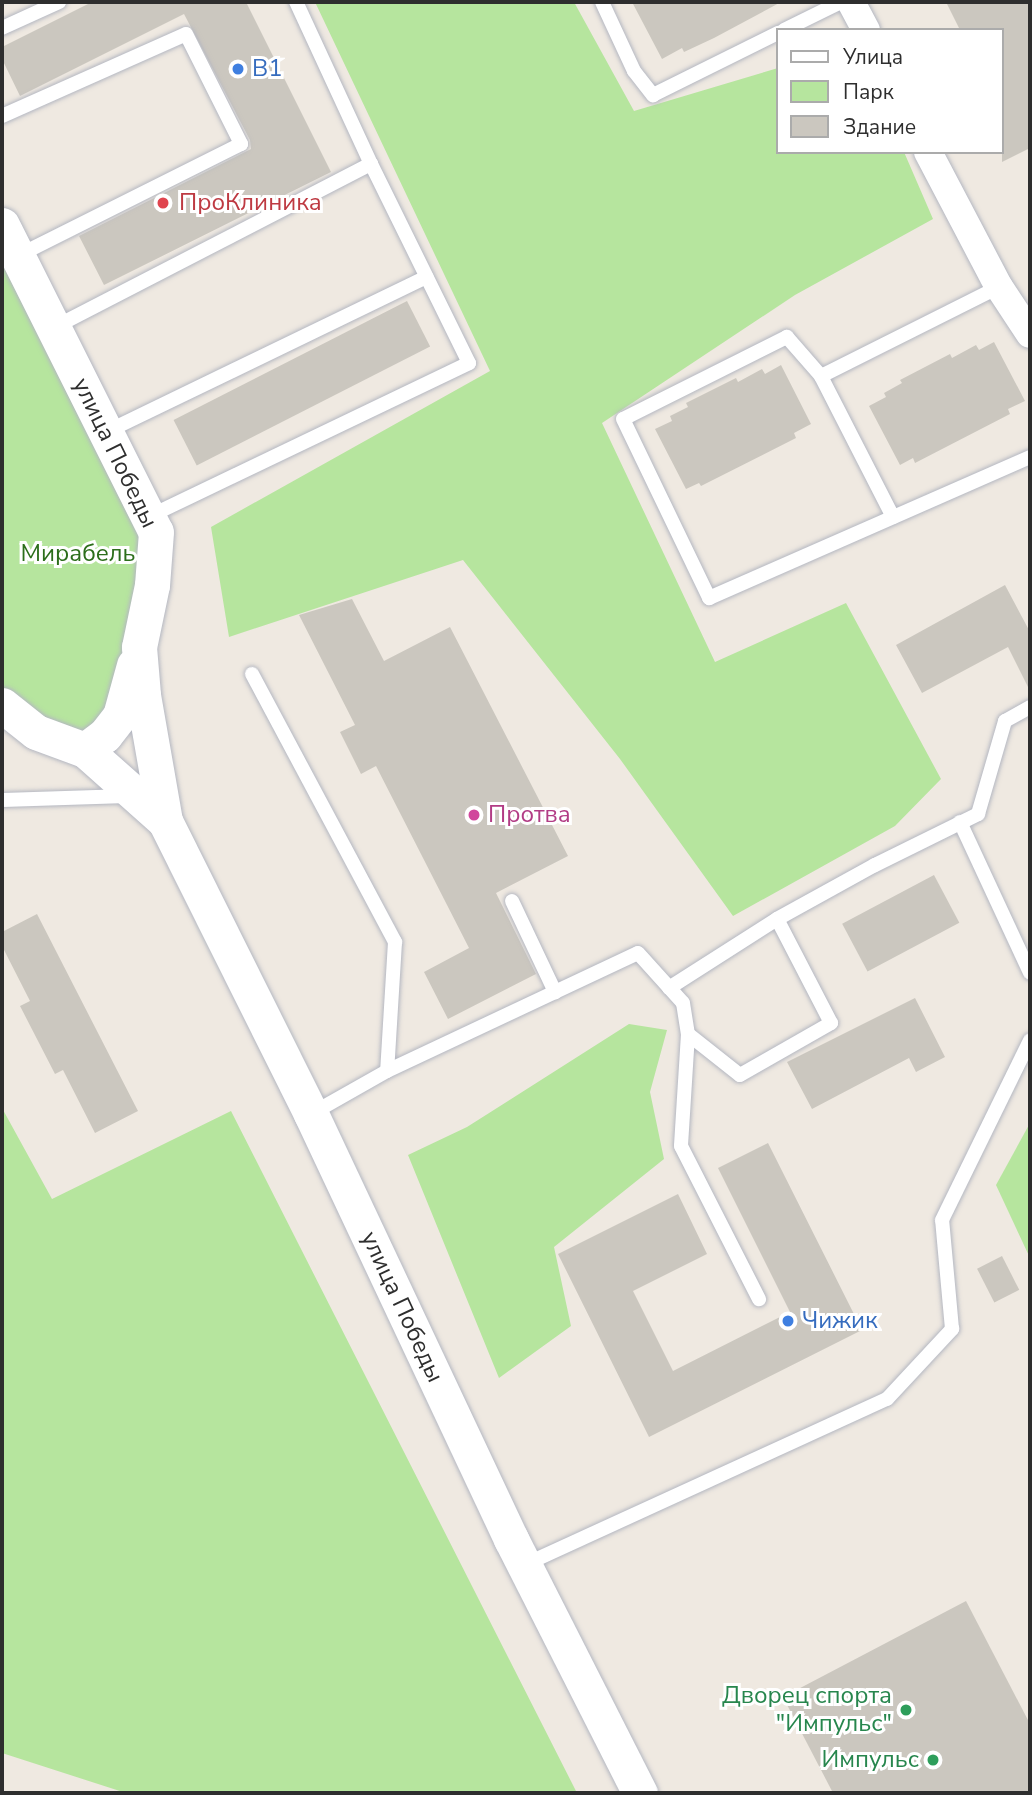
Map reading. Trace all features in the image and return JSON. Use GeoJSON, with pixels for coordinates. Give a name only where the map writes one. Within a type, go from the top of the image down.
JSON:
{"type":"FeatureCollection","features":[{"type":"Feature","properties":{"kind":"street"},"geometry":{"type":"LineString","coordinates":[[851,2],[865,28]]}},
{"type":"Feature","properties":{"kind":"street"},"geometry":{"type":"LineString","coordinates":[[929,154],[999,287],[1030,334]]}},
{"type":"Feature","properties":{"kind":"street","name":"улица Победы"},"geometry":{"type":"LineString","coordinates":[[2,225],[156,532],[152,585],[139,647],[143,695],[164,821],[311,1114],[524,1565],[640,1793]]}},
{"type":"Feature","properties":{"kind":"street"},"geometry":{"type":"LineString","coordinates":[[85,750],[106,735],[120,716],[139,647]]}},
{"type":"Feature","properties":{"kind":"street","name":"улица Победы"},"geometry":{"type":"LineString","coordinates":[[2,705],[36,732],[85,750],[164,821]]}},
{"type":"Feature","properties":{"kind":"lane"},"geometry":{"type":"LineString","coordinates":[[2,28],[60,2]]}},
{"type":"Feature","properties":{"kind":"lane"},"geometry":{"type":"LineString","coordinates":[[148,517],[469,363],[371,164],[296,2]]}},
{"type":"Feature","properties":{"kind":"lane"},"geometry":{"type":"LineString","coordinates":[[602,2],[634,71],[653,95],[776,34]]}},
{"type":"Feature","properties":{"kind":"lane"},"geometry":{"type":"LineString","coordinates":[[789,28],[841,2]]}},
{"type":"Feature","properties":{"kind":"lane"},"geometry":{"type":"LineString","coordinates":[[2,116],[186,34],[241,144],[17,256]]}},
{"type":"Feature","properties":{"kind":"lane"},"geometry":{"type":"LineString","coordinates":[[53,328],[371,164]]}},
{"type":"Feature","properties":{"kind":"lane"},"geometry":{"type":"LineString","coordinates":[[106,432],[426,277]]}},
{"type":"Feature","properties":{"kind":"lane"},"geometry":{"type":"LineString","coordinates":[[821,376],[999,287]]}},
{"type":"Feature","properties":{"kind":"lane"},"geometry":{"type":"LineString","coordinates":[[893,517],[821,376],[787,337],[623,419],[709,598],[1030,457]]}},
{"type":"Feature","properties":{"kind":"lane"},"geometry":{"type":"LineString","coordinates":[[251,674],[395,942],[387,1071]]}},
{"type":"Feature","properties":{"kind":"lane"},"geometry":{"type":"LineString","coordinates":[[669,988],[777,919],[978,814],[1005,721],[1030,707]]}},
{"type":"Feature","properties":{"kind":"lane"},"geometry":{"type":"LineString","coordinates":[[2,800],[136,795]]}},
{"type":"Feature","properties":{"kind":"lane"},"geometry":{"type":"LineString","coordinates":[[960,822],[1030,973]]}},
{"type":"Feature","properties":{"kind":"lane"},"geometry":{"type":"LineString","coordinates":[[512,901],[555,992]]}},
{"type":"Feature","properties":{"kind":"lane"},"geometry":{"type":"LineString","coordinates":[[688,1034],[740,1075],[831,1023],[777,919]]}},
{"type":"Feature","properties":{"kind":"lane"},"geometry":{"type":"LineString","coordinates":[[311,1114],[387,1071],[638,953],[683,1003],[688,1034],[681,1146],[758,1298]]}},
{"type":"Feature","properties":{"kind":"lane"},"geometry":{"type":"LineString","coordinates":[[524,1565],[887,1399],[952,1329],[942,1220],[1030,1040]]}},
{"type":"Feature","properties":{"kind":"green space"},"geometry":{"type":"Polygon","coordinates":[[[315,2],[574,2],[634,111],[776,69],[776,154],[905,154],[933,219],[795,295],[602,423],[715,662],[846,603],[941,779],[895,826],[733,916],[620,759],[463,560],[229,637],[211,527],[490,371],[315,2]]]}},
{"type":"Feature","properties":{"kind":"green space","name":"Мирабель"},"geometry":{"type":"Polygon","coordinates":[[[2,225],[156,532],[139,647],[85,750],[2,705],[2,225]]]}},
{"type":"Feature","properties":{"kind":"green space"},"geometry":{"type":"Polygon","coordinates":[[[629,1024],[667,1030],[650,1092],[664,1159],[554,1247],[571,1326],[499,1378],[408,1155],[467,1127],[629,1024]]]}},
{"type":"Feature","properties":{"kind":"green space"},"geometry":{"type":"Polygon","coordinates":[[[2,1108],[52,1199],[231,1111],[577,1793],[126,1793],[2,1753],[2,1108]]]}},
{"type":"Feature","properties":{"kind":"green space"},"geometry":{"type":"Polygon","coordinates":[[[1030,1123],[1030,1258],[996,1185],[1030,1123]]]}},
{"type":"Feature","properties":{"kind":"building"},"geometry":{"type":"Polygon","coordinates":[[[92,2],[246,2],[331,172],[104,285],[79,236],[251,149],[250,140],[184,14],[20,96],[2,59],[2,47],[92,2]]]}},
{"type":"Feature","properties":{"kind":"building"},"geometry":{"type":"Polygon","coordinates":[[[632,2],[781,2],[714,38],[684,52],[682,48],[662,59],[632,2]]]}},
{"type":"Feature","properties":{"kind":"building"},"geometry":{"type":"Polygon","coordinates":[[[946,2],[1030,2],[1030,148],[1002,162],[1004,28],[959,28],[946,2]]]}},
{"type":"Feature","properties":{"kind":"building"},"geometry":{"type":"Polygon","coordinates":[[[407,301],[430,346],[197,465],[174,420],[407,301]]]}},
{"type":"Feature","properties":{"kind":"building"},"geometry":{"type":"Polygon","coordinates":[[[994,342],[1025,401],[1008,409],[1010,414],[915,463],[913,458],[900,465],[869,406],[886,397],[884,393],[902,383],[900,380],[950,354],[952,358],[976,345],[979,350],[994,342]]]}},
{"type":"Feature","properties":{"kind":"building"},"geometry":{"type":"Polygon","coordinates":[[[781,365],[811,424],[794,433],[796,438],[701,486],[699,483],[686,489],[655,429],[672,421],[670,416],[688,407],[686,403],[736,378],[738,382],[762,369],[765,374],[781,365]]]}},
{"type":"Feature","properties":{"kind":"building"},"geometry":{"type":"Polygon","coordinates":[[[1005,585],[1030,632],[1030,691],[1008,647],[922,693],[896,645],[1005,585]]]}},
{"type":"Feature","properties":{"kind":"building","name":"Протва"},"geometry":{"type":"Polygon","coordinates":[[[352,599],[384,661],[450,627],[568,856],[496,893],[536,974],[448,1019],[424,972],[469,948],[376,766],[361,774],[340,732],[355,725],[299,615],[352,599]]]}},
{"type":"Feature","properties":{"kind":"building"},"geometry":{"type":"Polygon","coordinates":[[[934,875],[959,923],[868,972],[842,924],[934,875]]]}},
{"type":"Feature","properties":{"kind":"building"},"geometry":{"type":"Polygon","coordinates":[[[37,914],[138,1111],[95,1133],[63,1070],[55,1074],[20,1006],[30,1001],[2,946],[2,932],[37,914]]]}},
{"type":"Feature","properties":{"kind":"building"},"geometry":{"type":"Polygon","coordinates":[[[915,998],[945,1057],[916,1072],[909,1058],[812,1109],[787,1062],[915,998]]]}},
{"type":"Feature","properties":{"kind":"building"},"geometry":{"type":"Polygon","coordinates":[[[768,1143],[862,1330],[649,1437],[558,1254],[678,1194],[707,1254],[633,1291],[673,1371],[790,1312],[718,1168],[768,1143]]]}},
{"type":"Feature","properties":{"kind":"building"},"geometry":{"type":"Polygon","coordinates":[[[1002,1256],[1019,1290],[994,1303],[977,1269],[1002,1256]]]}},
{"type":"Feature","properties":{"kind":"building","name":"Дворец спорта \"Импульс\""},"geometry":{"type":"Polygon","coordinates":[[[966,1601],[1030,1724],[1030,1793],[833,1793],[783,1697],[966,1601]]]}},
{"type":"Feature","properties":{"kind":"place","name":"В1"},"geometry":{"type":"Point","coordinates":[238,69]}},
{"type":"Feature","properties":{"kind":"place","name":"ПроКлиника"},"geometry":{"type":"Point","coordinates":[163,203]}},
{"type":"Feature","properties":{"kind":"place","name":"Протва"},"geometry":{"type":"Point","coordinates":[474,815]}},
{"type":"Feature","properties":{"kind":"place","name":"Чижик"},"geometry":{"type":"Point","coordinates":[788,1321]}},
{"type":"Feature","properties":{"kind":"place","name":"Дворец спорта \"Импульс\""},"geometry":{"type":"Point","coordinates":[906,1710]}},
{"type":"Feature","properties":{"kind":"place","name":"Импульс"},"geometry":{"type":"Point","coordinates":[933,1760]}}]}
